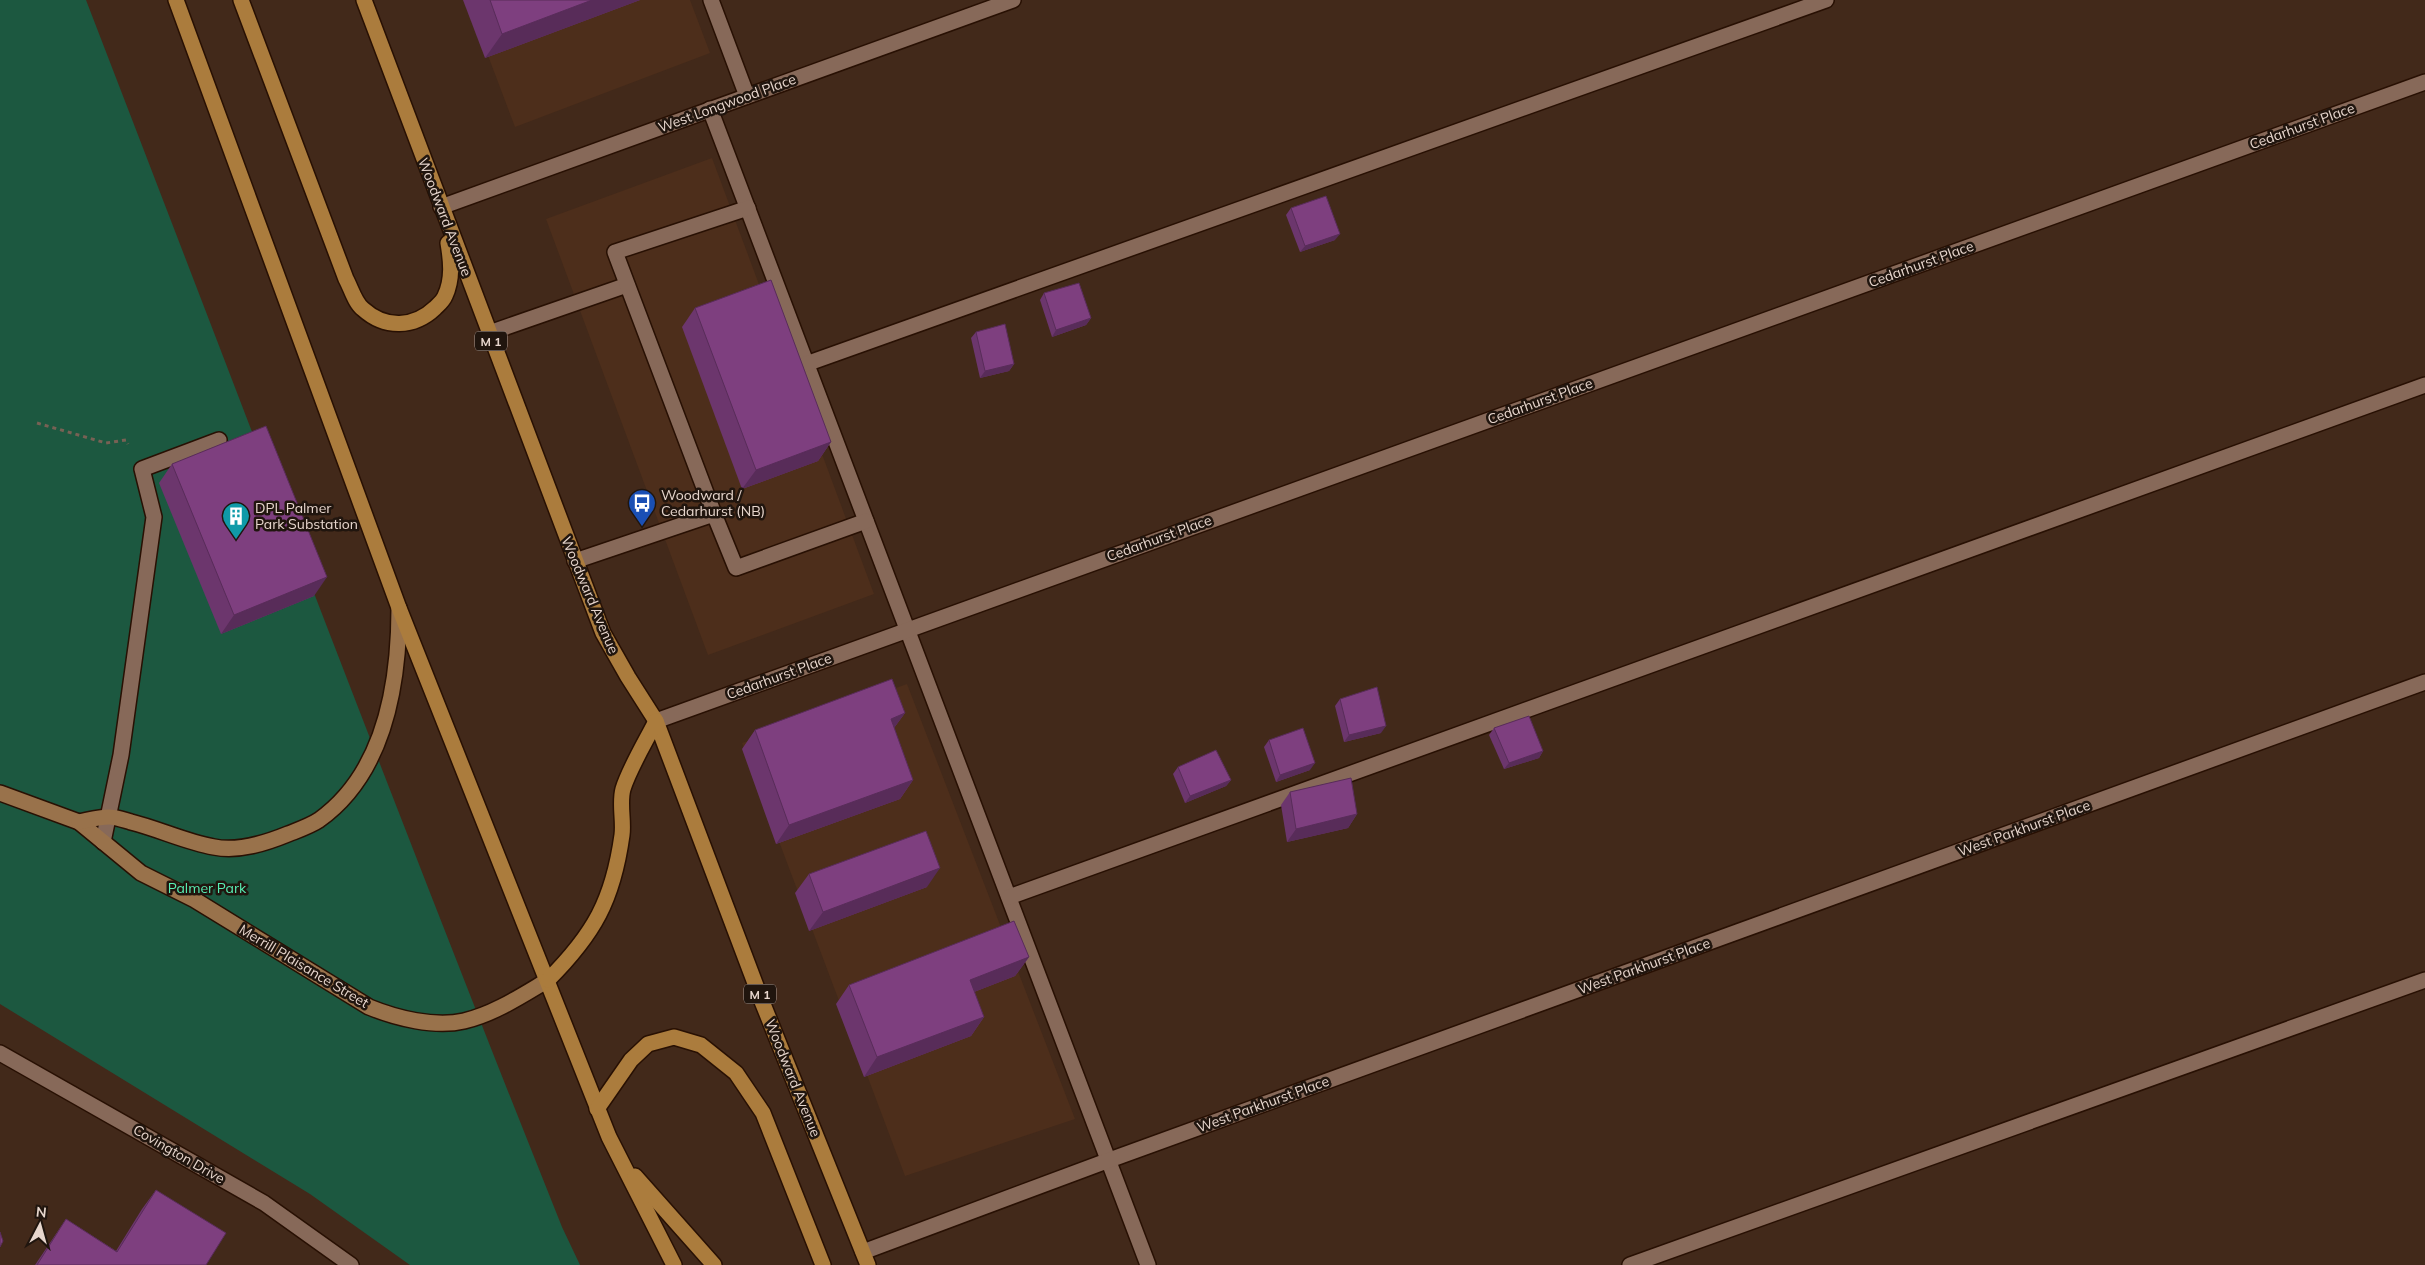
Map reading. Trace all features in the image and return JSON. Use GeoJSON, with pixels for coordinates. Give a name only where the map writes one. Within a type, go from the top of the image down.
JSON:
{"type":"FeatureCollection","features":[{"type":"Feature","properties":{"kind":"main road"},"geometry":{"type":"LineString","coordinates":[[176,0],[399,608],[598,1109],[620,1160],[674,1265]]}},
{"type":"Feature","properties":{"kind":"main road"},"geometry":{"type":"LineString","coordinates":[[241,0],[346,279],[361,308],[380,322],[407,324],[430,313],[445,299],[450,284],[451,262],[441,208]]}},
{"type":"Feature","properties":{"kind":"main road","name":"Woodward Avenue"},"geometry":{"type":"LineString","coordinates":[[364,0],[603,633],[628,677],[656,720],[765,1008],[866,1258],[874,1265]]}},
{"type":"Feature","properties":{"kind":"main road"},"geometry":{"type":"LineString","coordinates":[[548,980],[574,954],[596,922],[610,892],[618,862],[624,825],[623,790],[656,720]]}},
{"type":"Feature","properties":{"kind":"main road"},"geometry":{"type":"LineString","coordinates":[[598,1109],[631,1060],[648,1044],[674,1037],[701,1045],[720,1058],[736,1073],[763,1113],[823,1265]]}},
{"type":"Feature","properties":{"kind":"main road"},"geometry":{"type":"LineString","coordinates":[[620,1160],[714,1265]]}},
{"type":"Feature","properties":{"kind":"street"},"geometry":{"type":"LineString","coordinates":[[711,0],[747,96]]}},
{"type":"Feature","properties":{"kind":"street","name":"West Longwood Place"},"geometry":{"type":"LineString","coordinates":[[441,208],[1013,0]]}},
{"type":"Feature","properties":{"kind":"street"},"geometry":{"type":"LineString","coordinates":[[806,364],[1826,0]]}},
{"type":"Feature","properties":{"kind":"street","name":"Cedarhurst Place"},"geometry":{"type":"LineString","coordinates":[[656,720],[2425,82]]}},
{"type":"Feature","properties":{"kind":"street"},"geometry":{"type":"LineString","coordinates":[[710,109],[1110,1160],[1148,1265]]}},
{"type":"Feature","properties":{"kind":"street"},"geometry":{"type":"LineString","coordinates":[[748,208],[614,252],[736,568],[866,521]]}},
{"type":"Feature","properties":{"kind":"street"},"geometry":{"type":"LineString","coordinates":[[489,333],[627,285]]}},
{"type":"Feature","properties":{"kind":"street"},"geometry":{"type":"LineString","coordinates":[[1009,897],[2425,385]]}},
{"type":"Feature","properties":{"kind":"street"},"geometry":{"type":"LineString","coordinates":[[103,842],[110,817],[121,754],[154,516],[142,469],[219,440]]}},
{"type":"Feature","properties":{"kind":"street"},"geometry":{"type":"LineString","coordinates":[[575,561],[714,514]]}},
{"type":"Feature","properties":{"kind":"street","name":"Merrill Plaisance Street"},"geometry":{"type":"LineString","coordinates":[[79,822],[110,817],[149,826],[216,848],[248,847],[276,839],[320,819],[344,797],[362,773],[377,742],[388,709],[396,675],[399,608]]}},
{"type":"Feature","properties":{"kind":"street","name":"West Parkhurst Place"},"geometry":{"type":"LineString","coordinates":[[866,1258],[1110,1160],[2425,682]]}},
{"type":"Feature","properties":{"kind":"street","name":"Merrill Plaisance Street"},"geometry":{"type":"LineString","coordinates":[[0,793],[79,822],[141,873],[195,900],[369,1007],[391,1016],[422,1022],[463,1022],[506,1005],[548,980]]}},
{"type":"Feature","properties":{"kind":"street"},"geometry":{"type":"LineString","coordinates":[[1630,1265],[2425,980]]}},
{"type":"Feature","properties":{"kind":"street","name":"Covington Drive"},"geometry":{"type":"LineString","coordinates":[[0,1052],[264,1203],[351,1265]]}},
{"type":"Feature","properties":{"kind":"path"},"geometry":{"type":"LineString","coordinates":[[37,423],[106,444],[126,440],[142,469]]}},
{"type":"Feature","properties":{"kind":"shaded area"},"geometry":{"type":"Polygon","coordinates":[[[467,0],[690,0],[710,53],[515,127],[467,0]]]}},
{"type":"Feature","properties":{"kind":"shaded area"},"geometry":{"type":"Polygon","coordinates":[[[712,158],[874,594],[708,655],[546,219],[712,158]]]}},
{"type":"Feature","properties":{"kind":"shaded area"},"geometry":{"type":"Polygon","coordinates":[[[907,684],[1075,1119],[905,1176],[742,743],[907,684]]]}},
{"type":"Feature","properties":{"kind":"green space","name":"Palmer Park"},"geometry":{"type":"Polygon","coordinates":[[[0,0],[86,0],[441,921],[562,1227],[580,1265],[410,1265],[310,1194],[0,1004],[0,0]]]}},
{"type":"Feature","properties":{"kind":"building"},"geometry":{"type":"Polygon","coordinates":[[[490,0],[592,0],[502,34],[490,0]]]}},
{"type":"Feature","properties":{"kind":"building"},"geometry":{"type":"Polygon","coordinates":[[[1326,196],[1340,234],[1305,246],[1291,208],[1326,196]]]}},
{"type":"Feature","properties":{"kind":"building"},"geometry":{"type":"Polygon","coordinates":[[[771,280],[831,442],[756,470],[695,308],[771,280]]]}},
{"type":"Feature","properties":{"kind":"building"},"geometry":{"type":"Polygon","coordinates":[[[1079,283],[1091,318],[1056,330],[1044,293],[1079,283]]]}},
{"type":"Feature","properties":{"kind":"building"},"geometry":{"type":"Polygon","coordinates":[[[1005,324],[1014,364],[985,371],[976,332],[1005,324]]]}},
{"type":"Feature","properties":{"kind":"building","name":"DPL Palmer Park Substation"},"geometry":{"type":"Polygon","coordinates":[[[266,426],[327,577],[234,615],[172,464],[266,426]]]}},
{"type":"Feature","properties":{"kind":"building"},"geometry":{"type":"Polygon","coordinates":[[[892,679],[905,713],[891,719],[913,780],[789,825],[755,730],[892,679]]]}},
{"type":"Feature","properties":{"kind":"building"},"geometry":{"type":"Polygon","coordinates":[[[1377,687],[1386,726],[1349,735],[1340,699],[1377,687]]]}},
{"type":"Feature","properties":{"kind":"building"},"geometry":{"type":"Polygon","coordinates":[[[1529,716],[1543,751],[1509,763],[1494,728],[1529,716]]]}},
{"type":"Feature","properties":{"kind":"building"},"geometry":{"type":"Polygon","coordinates":[[[1303,728],[1315,763],[1280,775],[1269,740],[1303,728]]]}},
{"type":"Feature","properties":{"kind":"building"},"geometry":{"type":"Polygon","coordinates":[[[1216,750],[1231,780],[1190,796],[1178,767],[1216,750]]]}},
{"type":"Feature","properties":{"kind":"building"},"geometry":{"type":"Polygon","coordinates":[[[1351,778],[1357,814],[1296,829],[1290,792],[1351,778]]]}},
{"type":"Feature","properties":{"kind":"building"},"geometry":{"type":"Polygon","coordinates":[[[926,831],[940,868],[823,912],[809,874],[926,831]]]}},
{"type":"Feature","properties":{"kind":"building"},"geometry":{"type":"Polygon","coordinates":[[[1014,921],[1029,957],[970,980],[984,1017],[877,1057],[849,985],[1014,921]]]}},
{"type":"Feature","properties":{"kind":"building"},"geometry":{"type":"Polygon","coordinates":[[[156,1190],[226,1233],[206,1265],[37,1265],[66,1219],[117,1252],[156,1190]]]}},
{"type":"Feature","properties":{"kind":"building"},"geometry":{"type":"Polygon","coordinates":[[[0,1232],[3,1241],[0,1247],[0,1232]]]}},
{"type":"Feature","properties":{"kind":"place","name":"Woodward / Cedarhurst (NB)"},"geometry":{"type":"Point","coordinates":[642,527]}},
{"type":"Feature","properties":{"kind":"place","name":"DPL Palmer Park Substation"},"geometry":{"type":"Point","coordinates":[236,540]}}]}
